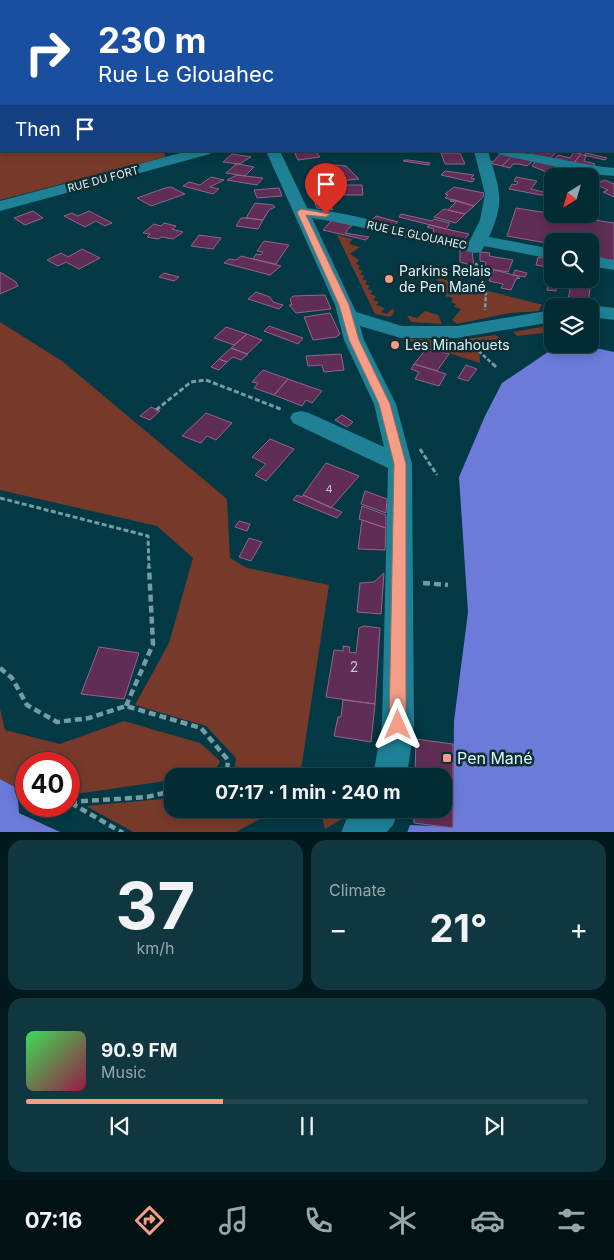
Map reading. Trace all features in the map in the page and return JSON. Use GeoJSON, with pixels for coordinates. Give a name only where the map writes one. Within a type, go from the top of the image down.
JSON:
{"type":"FeatureCollection","features":[{"type":"Feature","properties":{"kind":"street"},"geometry":{"type":"LineString","coordinates":[[153,152],[179,159]]}},
{"type":"Feature","properties":{"kind":"street","name":"RUE DU FORT"},"geometry":{"type":"LineString","coordinates":[[0,206],[202,152]]}},
{"type":"Feature","properties":{"kind":"street"},"geometry":{"type":"LineString","coordinates":[[273,152],[348,316],[354,340],[385,404],[400,464],[398,725],[391,768]]}},
{"type":"Feature","properties":{"kind":"street"},"geometry":{"type":"LineString","coordinates":[[477,244],[488,220],[493,194],[481,152]]}},
{"type":"Feature","properties":{"kind":"street"},"geometry":{"type":"LineString","coordinates":[[506,152],[591,170],[614,172]]}},
{"type":"Feature","properties":{"kind":"street","name":"RUE LE GLOUAHEC"},"geometry":{"type":"LineString","coordinates":[[301,212],[339,217],[430,240],[544,253]]}},
{"type":"Feature","properties":{"kind":"street"},"geometry":{"type":"LineString","coordinates":[[599,263],[614,266]]}},
{"type":"Feature","properties":{"kind":"street"},"geometry":{"type":"LineString","coordinates":[[599,312],[614,314]]}},
{"type":"Feature","properties":{"kind":"street"},"geometry":{"type":"LineString","coordinates":[[348,316],[401,332],[457,332],[544,317]]}},
{"type":"Feature","properties":{"kind":"street"},"geometry":{"type":"LineString","coordinates":[[301,418],[400,464]]}},
{"type":"Feature","properties":{"kind":"path"},"geometry":{"type":"LineString","coordinates":[[477,244],[477,266],[486,291],[484,328]]}},
{"type":"Feature","properties":{"kind":"path"},"geometry":{"type":"LineString","coordinates":[[457,332],[496,367]]}},
{"type":"Feature","properties":{"kind":"path"},"geometry":{"type":"LineString","coordinates":[[156,410],[191,382],[206,380],[254,397],[301,418]]}},
{"type":"Feature","properties":{"kind":"path"},"geometry":{"type":"LineString","coordinates":[[0,498],[148,536],[152,644],[126,706]]}},
{"type":"Feature","properties":{"kind":"path"},"geometry":{"type":"LineString","coordinates":[[417,582],[448,585]]}},
{"type":"Feature","properties":{"kind":"path"},"geometry":{"type":"LineString","coordinates":[[0,668],[12,678],[27,704],[56,722],[89,718],[126,706],[201,728],[228,760],[227,768]]}},
{"type":"Feature","properties":{"kind":"path"},"geometry":{"type":"LineString","coordinates":[[122,832],[70,802],[147,797],[164,793]]}},
{"type":"Feature","properties":{"kind":"shaded area"},"geometry":{"type":"Polygon","coordinates":[[[0,152],[164,152],[165,157],[0,200],[0,152]]]}},
{"type":"Feature","properties":{"kind":"shaded area"},"geometry":{"type":"Polygon","coordinates":[[[337,235],[353,239],[349,244],[360,247],[350,254],[359,260],[356,264],[360,266],[358,269],[363,271],[360,274],[365,276],[362,279],[367,281],[365,284],[370,286],[367,289],[373,291],[370,294],[376,296],[373,300],[379,302],[376,305],[385,308],[381,312],[387,314],[393,308],[394,313],[390,317],[375,314],[337,235]]]}},
{"type":"Feature","properties":{"kind":"shaded area"},"geometry":{"type":"Polygon","coordinates":[[[438,278],[542,304],[539,311],[510,313],[457,324],[452,320],[461,309],[454,307],[456,304],[451,302],[453,298],[445,296],[448,292],[443,291],[445,287],[440,286],[442,283],[437,281],[438,278]]]}},
{"type":"Feature","properties":{"kind":"shaded area"},"geometry":{"type":"Polygon","coordinates":[[[425,311],[438,315],[442,324],[411,322],[407,315],[417,318],[425,311]]]}},
{"type":"Feature","properties":{"kind":"shaded area"},"geometry":{"type":"Polygon","coordinates":[[[0,322],[62,361],[227,499],[230,558],[247,568],[329,585],[301,768],[234,768],[236,758],[206,726],[135,705],[169,643],[193,558],[157,526],[0,490],[0,322]]]}},
{"type":"Feature","properties":{"kind":"shaded area"},"geometry":{"type":"Polygon","coordinates":[[[544,326],[544,333],[517,336],[513,332],[544,326]]]}},
{"type":"Feature","properties":{"kind":"shaded area"},"geometry":{"type":"Polygon","coordinates":[[[495,335],[503,340],[479,351],[480,363],[401,338],[452,341],[495,335]]]}},
{"type":"Feature","properties":{"kind":"shaded area"},"geometry":{"type":"Polygon","coordinates":[[[0,709],[5,730],[60,744],[124,721],[200,743],[220,761],[217,768],[164,768],[164,781],[80,793],[80,752],[15,752],[15,786],[0,779],[0,709]]]}},
{"type":"Feature","properties":{"kind":"shaded area"},"geometry":{"type":"Polygon","coordinates":[[[164,799],[164,818],[262,818],[236,832],[133,832],[86,806],[164,799]]]}},
{"type":"Feature","properties":{"kind":"shaded area"},"geometry":{"type":"Polygon","coordinates":[[[322,818],[344,818],[325,829],[322,818]]]}},
{"type":"Feature","properties":{"kind":"water"},"geometry":{"type":"Polygon","coordinates":[[[599,349],[614,352],[614,832],[407,832],[410,825],[453,827],[454,721],[468,612],[459,477],[485,416],[502,383],[547,353],[599,353],[599,349]]]}},
{"type":"Feature","properties":{"kind":"water"},"geometry":{"type":"Polygon","coordinates":[[[0,779],[15,787],[15,817],[28,817],[60,832],[0,832],[0,779]]]}},
{"type":"Feature","properties":{"kind":"building"},"geometry":{"type":"Polygon","coordinates":[[[294,152],[316,152],[320,157],[298,160],[294,152]]]}},
{"type":"Feature","properties":{"kind":"building"},"geometry":{"type":"Polygon","coordinates":[[[532,152],[556,152],[550,159],[530,155],[532,152]]]}},
{"type":"Feature","properties":{"kind":"building"},"geometry":{"type":"Polygon","coordinates":[[[574,152],[581,154],[573,164],[554,160],[558,155],[570,158],[574,152]]]}},
{"type":"Feature","properties":{"kind":"building"},"geometry":{"type":"Polygon","coordinates":[[[441,153],[460,153],[465,164],[445,164],[441,153]]]}},
{"type":"Feature","properties":{"kind":"building"},"geometry":{"type":"Polygon","coordinates":[[[501,153],[512,156],[502,166],[489,163],[489,161],[493,162],[501,153]]]}},
{"type":"Feature","properties":{"kind":"building"},"geometry":{"type":"Polygon","coordinates":[[[586,153],[607,158],[605,160],[584,155],[586,153]]]}},
{"type":"Feature","properties":{"kind":"building"},"geometry":{"type":"Polygon","coordinates":[[[232,154],[251,157],[239,164],[223,162],[232,154]]]}},
{"type":"Feature","properties":{"kind":"building"},"geometry":{"type":"Polygon","coordinates":[[[581,154],[586,156],[584,161],[595,164],[592,168],[573,164],[581,154]]]}},
{"type":"Feature","properties":{"kind":"building"},"geometry":{"type":"Polygon","coordinates":[[[512,156],[534,160],[527,166],[513,164],[510,168],[502,166],[512,156]]]}},
{"type":"Feature","properties":{"kind":"building"},"geometry":{"type":"Polygon","coordinates":[[[403,161],[430,163],[429,165],[403,161]]]}},
{"type":"Feature","properties":{"kind":"building"},"geometry":{"type":"Polygon","coordinates":[[[536,161],[558,165],[556,168],[544,168],[544,171],[532,166],[536,161]]]}},
{"type":"Feature","properties":{"kind":"building"},"geometry":{"type":"Polygon","coordinates":[[[236,164],[254,167],[245,176],[226,173],[236,164]]]}},
{"type":"Feature","properties":{"kind":"building"},"geometry":{"type":"Polygon","coordinates":[[[558,165],[569,168],[555,168],[558,165]]]}},
{"type":"Feature","properties":{"kind":"building"},"geometry":{"type":"Polygon","coordinates":[[[327,166],[346,166],[359,179],[340,181],[327,166]]]}},
{"type":"Feature","properties":{"kind":"building"},"geometry":{"type":"Polygon","coordinates":[[[445,171],[474,175],[471,178],[475,179],[472,182],[441,175],[445,171]]]}},
{"type":"Feature","properties":{"kind":"building"},"geometry":{"type":"Polygon","coordinates":[[[237,175],[263,178],[257,185],[227,180],[237,175]]]}},
{"type":"Feature","properties":{"kind":"building"},"geometry":{"type":"Polygon","coordinates":[[[211,177],[224,180],[210,187],[219,189],[213,194],[183,186],[189,182],[200,185],[211,177]]]}},
{"type":"Feature","properties":{"kind":"building"},"geometry":{"type":"Polygon","coordinates":[[[516,177],[537,181],[531,189],[544,192],[544,196],[509,189],[512,184],[516,185],[518,182],[514,181],[516,177]]]}},
{"type":"Feature","properties":{"kind":"building"},"geometry":{"type":"Polygon","coordinates":[[[605,180],[614,184],[614,197],[603,192],[608,190],[599,186],[599,182],[605,180]]]}},
{"type":"Feature","properties":{"kind":"building"},"geometry":{"type":"Polygon","coordinates":[[[343,185],[362,185],[363,195],[344,195],[343,185]]]}},
{"type":"Feature","properties":{"kind":"building"},"geometry":{"type":"Polygon","coordinates":[[[171,187],[185,194],[151,206],[137,198],[165,188],[171,187]]]}},
{"type":"Feature","properties":{"kind":"building"},"geometry":{"type":"Polygon","coordinates":[[[454,187],[484,193],[483,197],[474,206],[445,198],[448,195],[445,194],[454,187]]]}},
{"type":"Feature","properties":{"kind":"building"},"geometry":{"type":"Polygon","coordinates":[[[279,188],[282,196],[257,198],[254,190],[279,188]]]}},
{"type":"Feature","properties":{"kind":"building"},"geometry":{"type":"Polygon","coordinates":[[[325,195],[333,210],[317,208],[312,196],[325,195]]]}},
{"type":"Feature","properties":{"kind":"building"},"geometry":{"type":"Polygon","coordinates":[[[452,199],[474,206],[465,214],[448,210],[456,202],[450,201],[452,199]]]}},
{"type":"Feature","properties":{"kind":"building"},"geometry":{"type":"Polygon","coordinates":[[[255,203],[273,205],[275,207],[269,210],[263,220],[246,218],[255,203]]]}},
{"type":"Feature","properties":{"kind":"building"},"geometry":{"type":"Polygon","coordinates":[[[516,208],[544,212],[544,223],[599,223],[599,221],[614,223],[614,262],[599,257],[599,233],[544,233],[544,243],[507,236],[516,208]]]}},
{"type":"Feature","properties":{"kind":"building"},"geometry":{"type":"Polygon","coordinates":[[[444,209],[465,214],[456,223],[434,217],[444,209]]]}},
{"type":"Feature","properties":{"kind":"building"},"geometry":{"type":"Polygon","coordinates":[[[33,211],[43,218],[25,225],[14,218],[33,211]]]}},
{"type":"Feature","properties":{"kind":"building"},"geometry":{"type":"Polygon","coordinates":[[[89,211],[112,223],[105,226],[96,221],[85,227],[64,216],[72,213],[78,216],[89,211]]]}},
{"type":"Feature","properties":{"kind":"building"},"geometry":{"type":"Polygon","coordinates":[[[401,214],[450,223],[446,229],[399,217],[401,214]]]}},
{"type":"Feature","properties":{"kind":"building"},"geometry":{"type":"Polygon","coordinates":[[[376,216],[398,222],[394,226],[371,221],[376,216]]]}},
{"type":"Feature","properties":{"kind":"building"},"geometry":{"type":"Polygon","coordinates":[[[241,218],[263,220],[258,229],[236,226],[241,218]]]}},
{"type":"Feature","properties":{"kind":"building"},"geometry":{"type":"Polygon","coordinates":[[[332,220],[352,225],[345,233],[369,237],[366,240],[323,230],[332,220]]]}},
{"type":"Feature","properties":{"kind":"building"},"geometry":{"type":"Polygon","coordinates":[[[164,223],[176,226],[172,229],[183,232],[173,239],[147,237],[150,234],[143,233],[154,224],[161,226],[164,223]]]}},
{"type":"Feature","properties":{"kind":"building"},"geometry":{"type":"Polygon","coordinates":[[[430,225],[469,234],[464,240],[433,233],[434,229],[427,227],[430,225]]]}},
{"type":"Feature","properties":{"kind":"building"},"geometry":{"type":"Polygon","coordinates":[[[199,235],[221,238],[213,249],[191,246],[199,235]]]}},
{"type":"Feature","properties":{"kind":"building"},"geometry":{"type":"Polygon","coordinates":[[[264,241],[289,245],[276,264],[253,259],[256,254],[261,255],[263,252],[257,251],[264,241]]]}},
{"type":"Feature","properties":{"kind":"building"},"geometry":{"type":"Polygon","coordinates":[[[82,249],[100,258],[79,269],[66,262],[58,266],[47,260],[61,253],[68,257],[82,249]]]}},
{"type":"Feature","properties":{"kind":"building"},"geometry":{"type":"Polygon","coordinates":[[[460,249],[472,251],[474,266],[460,262],[460,249]]]}},
{"type":"Feature","properties":{"kind":"building"},"geometry":{"type":"Polygon","coordinates":[[[480,252],[490,253],[489,256],[513,260],[508,272],[485,268],[486,262],[480,261],[480,252]]]}},
{"type":"Feature","properties":{"kind":"building"},"geometry":{"type":"Polygon","coordinates":[[[241,256],[281,266],[270,275],[224,263],[229,259],[236,260],[241,256]]]}},
{"type":"Feature","properties":{"kind":"building"},"geometry":{"type":"Polygon","coordinates":[[[538,257],[544,258],[544,266],[536,265],[538,257]]]}},
{"type":"Feature","properties":{"kind":"building"},"geometry":{"type":"Polygon","coordinates":[[[494,270],[520,278],[516,279],[511,290],[501,288],[503,284],[489,281],[494,270]]]}},
{"type":"Feature","properties":{"kind":"building"},"geometry":{"type":"Polygon","coordinates":[[[515,270],[527,273],[525,277],[513,275],[515,270]]]}},
{"type":"Feature","properties":{"kind":"building"},"geometry":{"type":"Polygon","coordinates":[[[0,272],[16,282],[18,286],[0,294],[0,272]]]}},
{"type":"Feature","properties":{"kind":"building"},"geometry":{"type":"Polygon","coordinates":[[[164,273],[179,277],[174,281],[159,277],[164,273]]]}},
{"type":"Feature","properties":{"kind":"building"},"geometry":{"type":"Polygon","coordinates":[[[548,288],[557,288],[556,291],[547,290],[548,288]]]}},
{"type":"Feature","properties":{"kind":"building"},"geometry":{"type":"Polygon","coordinates":[[[570,288],[590,288],[589,298],[568,298],[570,288]]]}},
{"type":"Feature","properties":{"kind":"building"},"geometry":{"type":"Polygon","coordinates":[[[256,292],[270,297],[273,302],[283,305],[279,309],[248,299],[256,292]]]}},
{"type":"Feature","properties":{"kind":"building"},"geometry":{"type":"Polygon","coordinates":[[[325,295],[331,309],[296,313],[289,305],[292,305],[290,299],[293,296],[325,295]]]}},
{"type":"Feature","properties":{"kind":"building"},"geometry":{"type":"Polygon","coordinates":[[[330,313],[340,334],[336,337],[313,340],[304,317],[330,313]]]}},
{"type":"Feature","properties":{"kind":"building"},"geometry":{"type":"Polygon","coordinates":[[[269,326],[303,338],[298,344],[264,331],[269,326]]]}},
{"type":"Feature","properties":{"kind":"building"},"geometry":{"type":"Polygon","coordinates":[[[226,327],[247,334],[234,345],[214,338],[226,327]]]}},
{"type":"Feature","properties":{"kind":"building"},"geometry":{"type":"Polygon","coordinates":[[[247,334],[262,340],[247,354],[231,348],[247,334]]]}},
{"type":"Feature","properties":{"kind":"building"},"geometry":{"type":"Polygon","coordinates":[[[231,348],[248,354],[241,360],[233,357],[227,362],[219,359],[231,348]]]}},
{"type":"Feature","properties":{"kind":"building"},"geometry":{"type":"Polygon","coordinates":[[[427,348],[449,354],[437,371],[414,364],[427,348]]]}},
{"type":"Feature","properties":{"kind":"building"},"geometry":{"type":"Polygon","coordinates":[[[341,354],[344,370],[324,372],[322,365],[308,366],[306,356],[341,354]]]}},
{"type":"Feature","properties":{"kind":"building"},"geometry":{"type":"Polygon","coordinates":[[[219,359],[227,362],[219,370],[211,367],[219,359]]]}},
{"type":"Feature","properties":{"kind":"building"},"geometry":{"type":"Polygon","coordinates":[[[414,364],[446,374],[439,386],[415,379],[419,372],[411,369],[414,364]]]}},
{"type":"Feature","properties":{"kind":"building"},"geometry":{"type":"Polygon","coordinates":[[[466,365],[477,369],[468,381],[458,378],[466,365]]]}},
{"type":"Feature","properties":{"kind":"building"},"geometry":{"type":"Polygon","coordinates":[[[263,370],[288,379],[274,395],[254,388],[258,383],[252,382],[263,370]]]}},
{"type":"Feature","properties":{"kind":"building"},"geometry":{"type":"Polygon","coordinates":[[[288,379],[322,391],[312,403],[306,400],[302,406],[274,395],[288,379]]]}},
{"type":"Feature","properties":{"kind":"building"},"geometry":{"type":"Polygon","coordinates":[[[151,407],[160,411],[150,420],[140,416],[151,407]]]}},
{"type":"Feature","properties":{"kind":"building"},"geometry":{"type":"Polygon","coordinates":[[[206,413],[232,423],[216,440],[207,436],[201,443],[182,436],[206,413]]]}},
{"type":"Feature","properties":{"kind":"building"},"geometry":{"type":"Polygon","coordinates":[[[342,415],[353,422],[347,427],[335,420],[342,415]]]}},
{"type":"Feature","properties":{"kind":"building"},"geometry":{"type":"Polygon","coordinates":[[[270,439],[294,449],[266,481],[255,475],[266,464],[252,457],[270,439]]]}},
{"type":"Feature","properties":{"kind":"building"},"geometry":{"type":"Polygon","coordinates":[[[326,463],[359,476],[331,508],[303,495],[326,463]]]}},
{"type":"Feature","properties":{"kind":"building"},"geometry":{"type":"Polygon","coordinates":[[[365,491],[387,499],[386,513],[361,504],[365,491]]]}},
{"type":"Feature","properties":{"kind":"building"},"geometry":{"type":"Polygon","coordinates":[[[297,495],[302,497],[303,495],[342,512],[337,518],[293,500],[297,495]]]}},
{"type":"Feature","properties":{"kind":"building"},"geometry":{"type":"Polygon","coordinates":[[[362,506],[386,515],[386,528],[359,519],[362,506]]]}},
{"type":"Feature","properties":{"kind":"building"},"geometry":{"type":"Polygon","coordinates":[[[362,520],[386,528],[385,550],[358,549],[362,520]]]}},
{"type":"Feature","properties":{"kind":"building"},"geometry":{"type":"Polygon","coordinates":[[[239,521],[250,524],[247,531],[235,527],[239,521]]]}},
{"type":"Feature","properties":{"kind":"building"},"geometry":{"type":"Polygon","coordinates":[[[249,538],[262,542],[251,561],[239,557],[249,538]]]}},
{"type":"Feature","properties":{"kind":"building"},"geometry":{"type":"Polygon","coordinates":[[[384,573],[381,614],[357,612],[360,583],[374,582],[384,573]]]}},
{"type":"Feature","properties":{"kind":"building"},"geometry":{"type":"Polygon","coordinates":[[[364,626],[380,628],[375,704],[326,697],[334,650],[343,651],[343,646],[350,647],[349,652],[356,653],[359,628],[364,626]]]}},
{"type":"Feature","properties":{"kind":"building"},"geometry":{"type":"Polygon","coordinates":[[[99,647],[139,653],[124,699],[81,694],[99,647]]]}},
{"type":"Feature","properties":{"kind":"building"},"geometry":{"type":"Polygon","coordinates":[[[343,700],[375,704],[371,742],[334,736],[338,717],[341,717],[343,700]]]}},
{"type":"Feature","properties":{"kind":"building"},"geometry":{"type":"Polygon","coordinates":[[[416,739],[453,744],[453,828],[414,823],[414,818],[452,818],[452,768],[415,768],[416,739]]]}},
{"type":"Feature","properties":{"kind":"place","name":"Parkins Relais de Pen Mané"},"geometry":{"type":"Point","coordinates":[389,279]}},
{"type":"Feature","properties":{"kind":"place","name":"Les Minahouets"},"geometry":{"type":"Point","coordinates":[395,345]}},
{"type":"Feature","properties":{"kind":"place","name":"Pen Mané"},"geometry":{"type":"Point","coordinates":[447,758]}},
{"type":"Feature","properties":{"kind":"route"},"geometry":{"type":"LineString","coordinates":[[326,214],[301,212],[344,305],[354,340],[385,404],[400,464],[398,725]]}}]}
